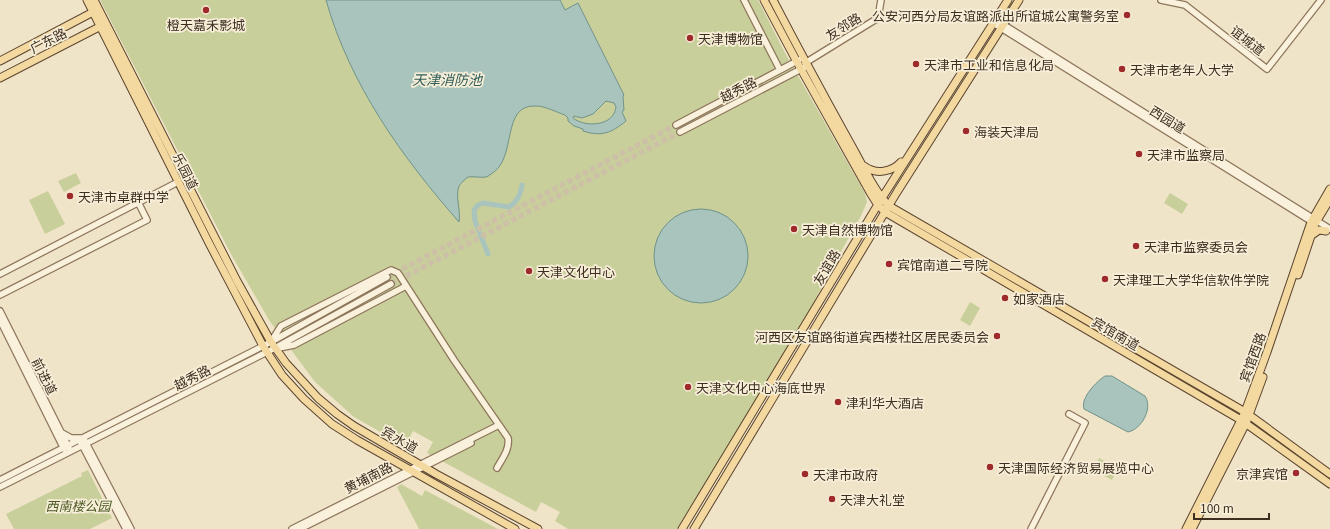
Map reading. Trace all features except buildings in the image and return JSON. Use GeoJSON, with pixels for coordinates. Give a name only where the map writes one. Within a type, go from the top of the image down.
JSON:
{"type":"FeatureCollection","features":[{"type":"Feature","properties":{"kind":"main road","name":"乐园道"},"geometry":{"type":"LineString","coordinates":[[87,0],[106,24],[265,349]]}},
{"type":"Feature","properties":{"kind":"main road","name":"乐园道"},"geometry":{"type":"LineString","coordinates":[[94,0],[99,27],[273,345]]}},
{"type":"Feature","properties":{"kind":"main road"},"geometry":{"type":"LineString","coordinates":[[764,0],[862,165],[880,201]]}},
{"type":"Feature","properties":{"kind":"main road"},"geometry":{"type":"LineString","coordinates":[[773,0],[802,64],[880,201],[887,209]]}},
{"type":"Feature","properties":{"kind":"main road","name":"友谊路"},"geometry":{"type":"LineString","coordinates":[[682,529],[880,201],[1008,0]]}},
{"type":"Feature","properties":{"kind":"main road","name":"友谊路"},"geometry":{"type":"LineString","coordinates":[[694,529],[887,209],[1019,0]]}},
{"type":"Feature","properties":{"kind":"main road","name":"广东路"},"geometry":{"type":"LineString","coordinates":[[0,61],[96,11]]}},
{"type":"Feature","properties":{"kind":"main road","name":"广东路"},"geometry":{"type":"LineString","coordinates":[[0,78],[106,24]]}},
{"type":"Feature","properties":{"kind":"main road"},"geometry":{"type":"LineString","coordinates":[[862,165],[874,171],[890,170],[900,163],[915,147]]}},
{"type":"Feature","properties":{"kind":"main road","name":"宾馆西路"},"geometry":{"type":"LineString","coordinates":[[1192,529],[1247,414],[1267,352],[1309,236],[1330,189]]}},
{"type":"Feature","properties":{"kind":"main road","name":"宾馆西路"},"geometry":{"type":"LineString","coordinates":[[1315,223],[1330,199]]}},
{"type":"Feature","properties":{"kind":"main road","name":"宾馆南道"},"geometry":{"type":"LineString","coordinates":[[887,209],[1247,414],[1330,474]]}},
{"type":"Feature","properties":{"kind":"main road","name":"宾馆南道"},"geometry":{"type":"LineString","coordinates":[[887,209],[1244,421],[1330,484]]}},
{"type":"Feature","properties":{"kind":"main road"},"geometry":{"type":"LineString","coordinates":[[1309,236],[1319,230],[1329,230]]}},
{"type":"Feature","properties":{"kind":"main road","name":"宾水道"},"geometry":{"type":"LineString","coordinates":[[273,345],[305,384],[337,414],[354,426],[538,529]]}},
{"type":"Feature","properties":{"kind":"main road","name":"宾水道"},"geometry":{"type":"LineString","coordinates":[[265,349],[274,364],[291,385],[324,416],[357,440],[515,529]]}},
{"type":"Feature","properties":{"kind":"main road","name":"宾馆西路"},"geometry":{"type":"LineString","coordinates":[[1186,529],[1244,421]]}},
{"type":"Feature","properties":{"kind":"street"},"geometry":{"type":"LineString","coordinates":[[744,0],[780,70]]}},
{"type":"Feature","properties":{"kind":"street","name":"友邻路"},"geometry":{"type":"LineString","coordinates":[[802,64],[878,18],[881,0]]}},
{"type":"Feature","properties":{"kind":"street","name":"谊城道"},"geometry":{"type":"LineString","coordinates":[[1161,0],[1185,6],[1267,69],[1321,0]]}},
{"type":"Feature","properties":{"kind":"street","name":"西园道"},"geometry":{"type":"LineString","coordinates":[[995,21],[1315,223],[1329,230]]}},
{"type":"Feature","properties":{"kind":"street","name":"越秀路"},"geometry":{"type":"LineString","coordinates":[[676,125],[780,70],[802,64]]}},
{"type":"Feature","properties":{"kind":"street","name":"越秀路"},"geometry":{"type":"LineString","coordinates":[[680,132],[802,64]]}},
{"type":"Feature","properties":{"kind":"street"},"geometry":{"type":"LineString","coordinates":[[0,274],[139,204],[182,180]]}},
{"type":"Feature","properties":{"kind":"street"},"geometry":{"type":"LineString","coordinates":[[0,294],[147,220],[139,204]]}},
{"type":"Feature","properties":{"kind":"street"},"geometry":{"type":"LineString","coordinates":[[406,286],[294,345],[273,345],[281,326],[391,270],[398,273],[454,360],[508,438],[509,445],[496,468]]}},
{"type":"Feature","properties":{"kind":"street","name":"越秀路"},"geometry":{"type":"LineString","coordinates":[[273,345],[387,278]]}},
{"type":"Feature","properties":{"kind":"street","name":"越秀路"},"geometry":{"type":"LineString","coordinates":[[0,480],[67,447],[82,442],[391,284]]}},
{"type":"Feature","properties":{"kind":"street","name":"前进道"},"geometry":{"type":"LineString","coordinates":[[0,311],[57,430]]}},
{"type":"Feature","properties":{"kind":"street","name":"前进道"},"geometry":{"type":"LineString","coordinates":[[0,320],[67,447]]}},
{"type":"Feature","properties":{"kind":"street"},"geometry":{"type":"LineString","coordinates":[[1031,529],[1085,423],[1069,414]]}},
{"type":"Feature","properties":{"kind":"street","name":"黄埔南路"},"geometry":{"type":"LineString","coordinates":[[292,529],[499,427]]}},
{"type":"Feature","properties":{"kind":"street"},"geometry":{"type":"LineString","coordinates":[[57,430],[68,437],[82,442],[131,529]]}},
{"type":"Feature","properties":{"kind":"street"},"geometry":{"type":"LineString","coordinates":[[82,442],[126,529]]}},
{"type":"Feature","properties":{"kind":"street","name":"越秀路"},"geometry":{"type":"LineString","coordinates":[[0,487],[67,447]]}},
{"type":"Feature","properties":{"kind":"street","name":"黄埔南路"},"geometry":{"type":"LineString","coordinates":[[300,529],[412,470]]}},
{"type":"Feature","properties":{"kind":"green space","name":"天津文化中心"},"geometry":{"type":"Polygon","coordinates":[[[100,0],[758,0],[785,53],[865,193],[867,202],[861,216],[834,264],[825,259],[813,278],[823,285],[798,332],[677,529],[568,529],[555,521],[560,512],[541,502],[536,512],[427,453],[433,442],[413,431],[405,446],[354,417],[315,382],[269,320],[232,256],[100,0]]]}},
{"type":"Feature","properties":{"kind":"green space"},"geometry":{"type":"Polygon","coordinates":[[[76,173],[81,183],[64,192],[58,181],[76,173]]]}},
{"type":"Feature","properties":{"kind":"green space"},"geometry":{"type":"Polygon","coordinates":[[[48,191],[65,224],[45,234],[29,200],[48,191]]]}},
{"type":"Feature","properties":{"kind":"green space"},"geometry":{"type":"Polygon","coordinates":[[[1170,193],[1188,204],[1182,214],[1164,203],[1170,193]]]}},
{"type":"Feature","properties":{"kind":"green space"},"geometry":{"type":"Polygon","coordinates":[[[970,302],[980,308],[970,326],[960,320],[970,302]]]}},
{"type":"Feature","properties":{"kind":"green space"},"geometry":{"type":"Polygon","coordinates":[[[1099,458],[1118,468],[1112,480],[1093,470],[1099,458]]]}},
{"type":"Feature","properties":{"kind":"green space","name":"西南楼公园"},"geometry":{"type":"Polygon","coordinates":[[[88,470],[112,518],[90,529],[14,529],[6,514],[82,476],[81,473],[88,470]]]}},
{"type":"Feature","properties":{"kind":"green space"},"geometry":{"type":"Polygon","coordinates":[[[401,484],[422,496],[425,490],[498,529],[419,529],[397,487],[401,484]]]}},
{"type":"Feature","properties":{"kind":"water","name":"天津消防池"},"geometry":{"type":"Polygon","coordinates":[[[326,0],[560,0],[565,10],[578,3],[624,95],[624,110],[622,112],[626,121],[611,131],[596,134],[583,131],[583,129],[574,126],[568,121],[568,118],[565,115],[550,109],[536,106],[525,108],[518,114],[513,123],[508,145],[499,167],[486,177],[468,177],[459,186],[459,222],[398,146],[364,90],[336,31],[326,0]],[[606,101],[593,114],[582,118],[574,116],[573,118],[578,121],[592,124],[605,121],[614,113],[616,107],[614,103],[606,101]]]}},
{"type":"Feature","properties":{"kind":"water"},"geometry":{"type":"Polygon","coordinates":[[[701,209],[719,213],[734,223],[744,238],[748,256],[744,274],[734,289],[719,299],[701,303],[683,299],[668,289],[658,274],[654,256],[658,238],[668,223],[683,213],[701,209]]]}},
{"type":"Feature","properties":{"kind":"water"},"geometry":{"type":"Polygon","coordinates":[[[1105,376],[1112,376],[1145,396],[1148,406],[1147,412],[1142,422],[1133,430],[1128,432],[1084,409],[1084,400],[1090,390],[1105,376]]]}},
{"type":"Feature","properties":{"kind":"waterway"},"geometry":{"type":"LineString","coordinates":[[488,254],[475,221],[474,210],[478,205],[483,203],[509,207],[518,198],[522,185]]}},
{"type":"Feature","properties":{"kind":"tunnel"},"geometry":{"type":"LineString","coordinates":[[387,277],[676,125]]}},
{"type":"Feature","properties":{"kind":"tunnel"},"geometry":{"type":"LineString","coordinates":[[391,284],[680,132]]}},
{"type":"Feature","properties":{"kind":"place","name":"橙天嘉禾影城"},"geometry":{"type":"Point","coordinates":[206,10]}},
{"type":"Feature","properties":{"kind":"place","name":"公安河西分局友谊路派出所谊城公寓警务室"},"geometry":{"type":"Point","coordinates":[1127,15]}},
{"type":"Feature","properties":{"kind":"place","name":"天津博物馆"},"geometry":{"type":"Point","coordinates":[690,38]}},
{"type":"Feature","properties":{"kind":"place","name":"天津市工业和信息化局"},"geometry":{"type":"Point","coordinates":[916,64]}},
{"type":"Feature","properties":{"kind":"place","name":"天津市老年人大学"},"geometry":{"type":"Point","coordinates":[1122,69]}},
{"type":"Feature","properties":{"kind":"place","name":"海装天津局"},"geometry":{"type":"Point","coordinates":[966,131]}},
{"type":"Feature","properties":{"kind":"place","name":"天津市监察局"},"geometry":{"type":"Point","coordinates":[1139,154]}},
{"type":"Feature","properties":{"kind":"place","name":"天津市卓群中学"},"geometry":{"type":"Point","coordinates":[70,196]}},
{"type":"Feature","properties":{"kind":"place","name":"天津自然博物馆"},"geometry":{"type":"Point","coordinates":[794,229]}},
{"type":"Feature","properties":{"kind":"place","name":"天津市监察委员会"},"geometry":{"type":"Point","coordinates":[1136,246]}},
{"type":"Feature","properties":{"kind":"place","name":"宾馆南道二号院"},"geometry":{"type":"Point","coordinates":[889,264]}},
{"type":"Feature","properties":{"kind":"place","name":"天津文化中心"},"geometry":{"type":"Point","coordinates":[529,271]}},
{"type":"Feature","properties":{"kind":"place","name":"天津理工大学华信软件学院"},"geometry":{"type":"Point","coordinates":[1105,279]}},
{"type":"Feature","properties":{"kind":"place","name":"如家酒店"},"geometry":{"type":"Point","coordinates":[1005,298]}},
{"type":"Feature","properties":{"kind":"place","name":"河西区友谊路街道宾西楼社区居民委员会"},"geometry":{"type":"Point","coordinates":[997,336]}},
{"type":"Feature","properties":{"kind":"place","name":"天津文化中心海底世界"},"geometry":{"type":"Point","coordinates":[688,387]}},
{"type":"Feature","properties":{"kind":"place","name":"津利华大酒店"},"geometry":{"type":"Point","coordinates":[838,402]}},
{"type":"Feature","properties":{"kind":"place","name":"天津国际经济贸易展览中心"},"geometry":{"type":"Point","coordinates":[990,467]}},
{"type":"Feature","properties":{"kind":"place","name":"京津宾馆"},"geometry":{"type":"Point","coordinates":[1296,473]}},
{"type":"Feature","properties":{"kind":"place","name":"天津市政府"},"geometry":{"type":"Point","coordinates":[805,474]}},
{"type":"Feature","properties":{"kind":"place","name":"天津大礼堂"},"geometry":{"type":"Point","coordinates":[832,499]}}]}
